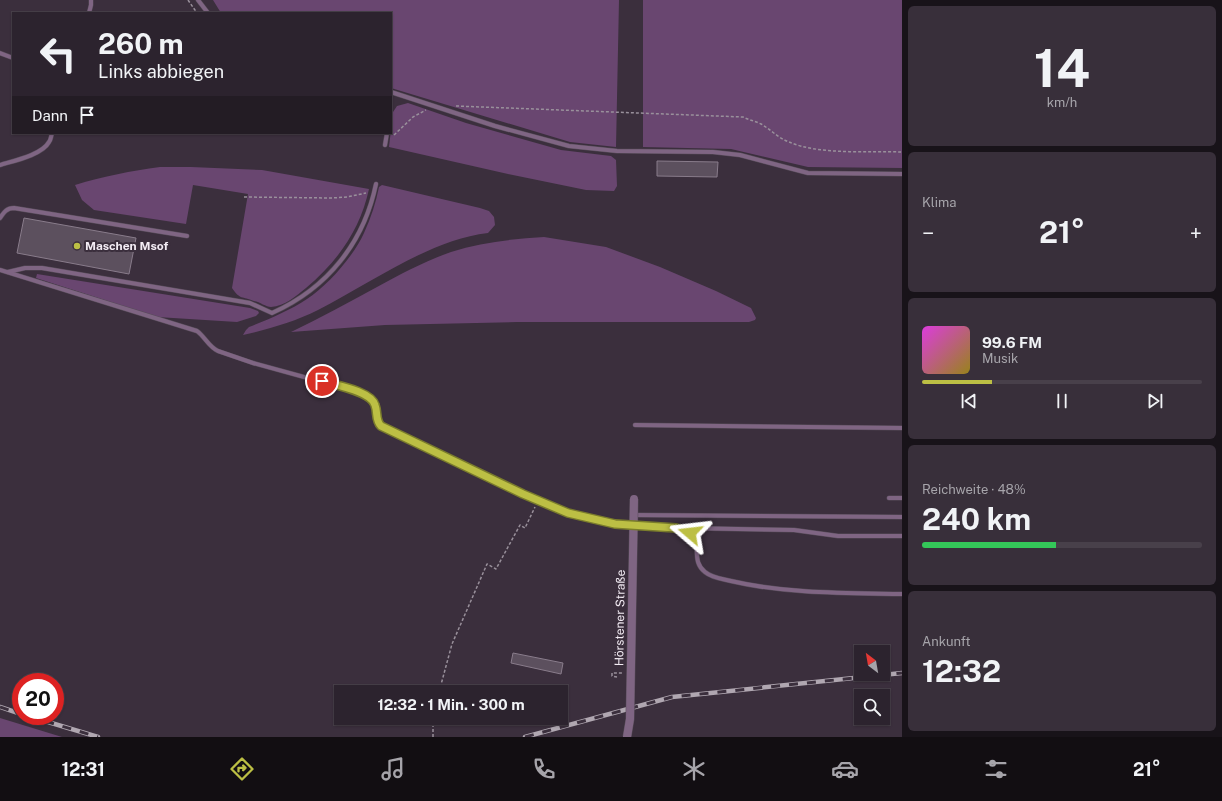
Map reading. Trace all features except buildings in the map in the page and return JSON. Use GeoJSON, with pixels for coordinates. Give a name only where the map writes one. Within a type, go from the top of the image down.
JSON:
{"type":"FeatureCollection","features":[{"type":"Feature","properties":{"kind":"street","name":"Hörstener Straße"},"geometry":{"type":"LineString","coordinates":[[627,737],[630,719],[634,499]]}},
{"type":"Feature","properties":{"kind":"lane"},"geometry":{"type":"LineString","coordinates":[[89,12],[92,5],[91,0]]}},
{"type":"Feature","properties":{"kind":"lane"},"geometry":{"type":"LineString","coordinates":[[198,0],[207,12]]}},
{"type":"Feature","properties":{"kind":"lane"},"geometry":{"type":"LineString","coordinates":[[0,53],[12,58]]}},
{"type":"Feature","properties":{"kind":"lane"},"geometry":{"type":"LineString","coordinates":[[392,92],[495,126],[569,146],[617,151],[713,152],[740,155],[808,173],[902,174]]}},
{"type":"Feature","properties":{"kind":"lane"},"geometry":{"type":"LineString","coordinates":[[0,165],[40,151],[49,143],[52,134]]}},
{"type":"Feature","properties":{"kind":"lane"},"geometry":{"type":"LineString","coordinates":[[385,143],[387,134]]}},
{"type":"Feature","properties":{"kind":"lane"},"geometry":{"type":"LineString","coordinates":[[7,272],[25,268],[42,268],[250,303],[272,313],[288,306],[307,294],[319,284],[341,260],[360,233],[372,202],[376,184]]}},
{"type":"Feature","properties":{"kind":"lane"},"geometry":{"type":"LineString","coordinates":[[0,218],[9,208],[14,208],[187,236]]}},
{"type":"Feature","properties":{"kind":"lane"},"geometry":{"type":"LineString","coordinates":[[0,270],[197,331],[214,349],[253,363],[366,394],[374,402],[377,422],[381,426],[538,501],[568,513],[603,521],[647,527],[794,530],[838,536],[902,536]]}},
{"type":"Feature","properties":{"kind":"lane"},"geometry":{"type":"LineString","coordinates":[[635,425],[902,428]]}},
{"type":"Feature","properties":{"kind":"lane"},"geometry":{"type":"LineString","coordinates":[[889,498],[902,498]]}},
{"type":"Feature","properties":{"kind":"lane"},"geometry":{"type":"LineString","coordinates":[[634,515],[902,517]]}},
{"type":"Feature","properties":{"kind":"lane"},"geometry":{"type":"LineString","coordinates":[[676,528],[690,533],[694,538],[699,565],[705,572],[714,576],[751,585],[776,589],[816,592],[902,594]]}},
{"type":"Feature","properties":{"kind":"path"},"geometry":{"type":"LineString","coordinates":[[188,0],[196,12]]}},
{"type":"Feature","properties":{"kind":"path"},"geometry":{"type":"LineString","coordinates":[[448,111],[453,107],[459,106],[743,118],[761,124],[774,134],[789,142],[809,148],[902,152]]}},
{"type":"Feature","properties":{"kind":"path"},"geometry":{"type":"LineString","coordinates":[[385,143],[413,117],[424,110],[430,110]]}},
{"type":"Feature","properties":{"kind":"path"},"geometry":{"type":"LineString","coordinates":[[244,197],[347,197],[375,191]]}},
{"type":"Feature","properties":{"kind":"path"},"geometry":{"type":"LineString","coordinates":[[441,685],[452,644],[487,564],[496,569],[520,525],[525,528],[538,501]]}},
{"type":"Feature","properties":{"kind":"path"},"geometry":{"type":"LineString","coordinates":[[617,677],[612,676],[612,673],[618,673]]}},
{"type":"Feature","properties":{"kind":"path"},"geometry":{"type":"LineString","coordinates":[[433,725],[433,737]]}},
{"type":"Feature","properties":{"kind":"shaded area"},"geometry":{"type":"Polygon","coordinates":[[[213,0],[619,0],[616,147],[570,142],[392,88],[392,12],[220,12],[213,0]]]}},
{"type":"Feature","properties":{"kind":"shaded area"},"geometry":{"type":"Polygon","coordinates":[[[643,0],[902,0],[902,168],[808,167],[731,149],[643,147],[643,0]]]}},
{"type":"Feature","properties":{"kind":"shaded area"},"geometry":{"type":"Polygon","coordinates":[[[408,103],[466,123],[561,150],[611,156],[616,160],[617,186],[614,191],[586,190],[389,147],[390,134],[392,134],[393,112],[397,106],[408,103]]]}},
{"type":"Feature","properties":{"kind":"shaded area"},"geometry":{"type":"Polygon","coordinates":[[[160,167],[262,170],[369,189],[360,218],[354,231],[338,256],[318,278],[306,288],[286,303],[271,307],[239,296],[232,288],[248,194],[193,185],[186,224],[94,210],[82,200],[75,185],[118,174],[160,167]]]}},
{"type":"Feature","properties":{"kind":"shaded area"},"geometry":{"type":"Polygon","coordinates":[[[382,185],[489,211],[494,217],[495,225],[488,233],[466,237],[422,253],[318,310],[300,318],[281,325],[243,335],[249,327],[286,311],[307,299],[339,270],[347,261],[364,233],[375,204],[379,187],[382,185]]]}},
{"type":"Feature","properties":{"kind":"shaded area"},"geometry":{"type":"Polygon","coordinates":[[[544,237],[606,247],[660,267],[751,308],[756,318],[755,320],[749,322],[517,322],[385,325],[291,332],[422,264],[451,252],[486,243],[544,237]]]}},
{"type":"Feature","properties":{"kind":"shaded area"},"geometry":{"type":"Polygon","coordinates":[[[37,274],[250,308],[258,311],[259,313],[256,316],[237,322],[157,317],[36,278],[37,274]]]}},
{"type":"Feature","properties":{"kind":"shaded area"},"geometry":{"type":"Polygon","coordinates":[[[0,718],[12,722],[12,725],[23,725],[62,737],[0,737],[0,718]]]}},
{"type":"Feature","properties":{"kind":"railway"},"geometry":{"type":"LineString","coordinates":[[525,737],[672,697],[902,673]]}},
{"type":"Feature","properties":{"kind":"railway"},"geometry":{"type":"LineString","coordinates":[[0,707],[12,711]]}},
{"type":"Feature","properties":{"kind":"railway"},"geometry":{"type":"LineString","coordinates":[[58,725],[98,737]]}},
{"type":"Feature","properties":{"kind":"place","name":"Maschen Msof"},"geometry":{"type":"Point","coordinates":[77,246]}},
{"type":"Feature","properties":{"kind":"route"},"geometry":{"type":"LineString","coordinates":[[322,381],[366,394],[374,402],[377,422],[381,426],[538,501],[568,513],[615,524],[676,528],[690,533]]}}]}
